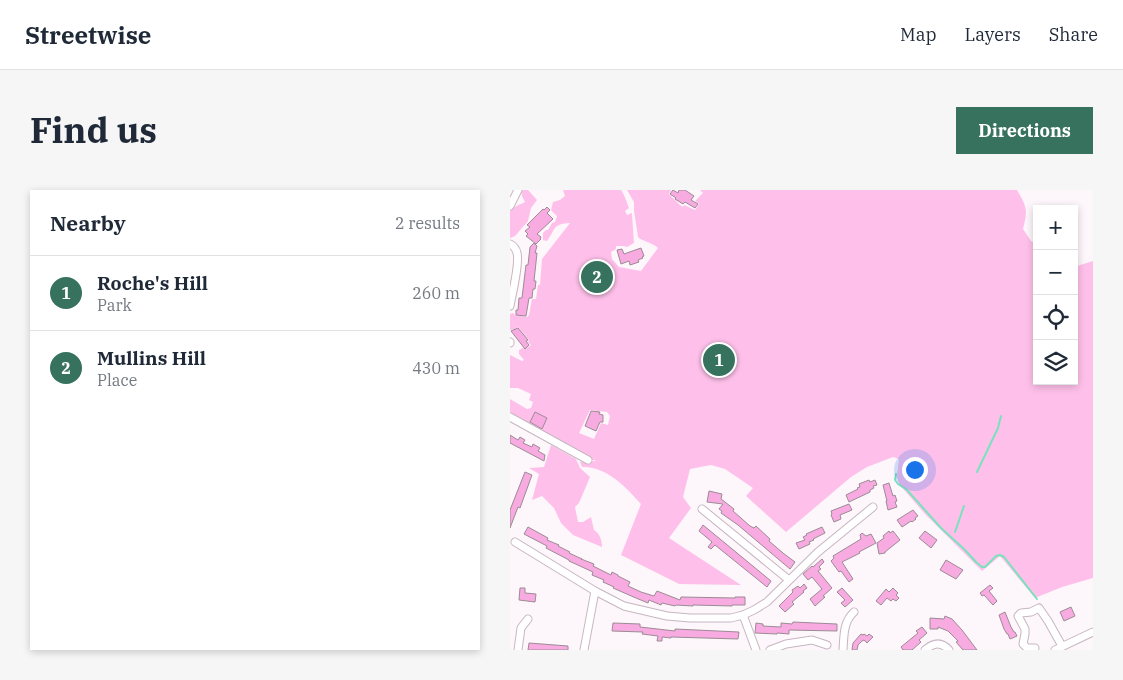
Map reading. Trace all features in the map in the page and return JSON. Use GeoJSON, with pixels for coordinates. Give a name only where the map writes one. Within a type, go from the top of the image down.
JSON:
{"type":"FeatureCollection","features":[{"type":"Feature","properties":{"kind":"street"},"geometry":{"type":"LineString","coordinates":[[510,206],[518,190]]}},
{"type":"Feature","properties":{"kind":"street"},"geometry":{"type":"LineString","coordinates":[[510,244],[516,249],[518,257],[510,306]]}},
{"type":"Feature","properties":{"kind":"street"},"geometry":{"type":"LineString","coordinates":[[510,417],[588,460]]}},
{"type":"Feature","properties":{"kind":"street"},"geometry":{"type":"LineString","coordinates":[[515,542],[624,606],[667,616],[732,618],[754,610],[767,602],[818,552],[873,507]]}},
{"type":"Feature","properties":{"kind":"street"},"geometry":{"type":"LineString","coordinates":[[702,509],[789,580]]}},
{"type":"Feature","properties":{"kind":"street"},"geometry":{"type":"LineString","coordinates":[[584,650],[596,591]]}},
{"type":"Feature","properties":{"kind":"street"},"geometry":{"type":"LineString","coordinates":[[1035,648],[1027,648],[1023,644],[1025,629],[1018,616],[1021,613],[1031,612],[1038,608],[1062,646]]}},
{"type":"Feature","properties":{"kind":"street"},"geometry":{"type":"LineString","coordinates":[[843,650],[846,623],[854,612]]}},
{"type":"Feature","properties":{"kind":"street"},"geometry":{"type":"LineString","coordinates":[[743,615],[755,650]]}},
{"type":"Feature","properties":{"kind":"street"},"geometry":{"type":"LineString","coordinates":[[518,650],[521,628],[528,619]]}},
{"type":"Feature","properties":{"kind":"street"},"geometry":{"type":"LineString","coordinates":[[1055,650],[1093,632]]}},
{"type":"Feature","properties":{"kind":"street"},"geometry":{"type":"LineString","coordinates":[[770,650],[786,644],[812,640],[827,645]]}},
{"type":"Feature","properties":{"kind":"street"},"geometry":{"type":"LineString","coordinates":[[925,650],[932,644],[941,644],[949,650]]}},
{"type":"Feature","properties":{"kind":"shaded area"},"geometry":{"type":"Polygon","coordinates":[[[521,190],[528,190],[537,200],[531,208],[528,221],[515,236],[510,238],[510,211],[525,202],[521,190]]]}},
{"type":"Feature","properties":{"kind":"shaded area"},"geometry":{"type":"Polygon","coordinates":[[[563,190],[621,190],[629,208],[625,211],[627,215],[632,213],[634,243],[627,247],[616,246],[616,249],[611,252],[612,259],[619,267],[641,271],[658,248],[638,237],[634,202],[627,190],[671,190],[669,194],[680,205],[695,210],[699,204],[695,201],[703,193],[700,190],[1017,190],[1026,209],[1023,229],[1033,242],[1033,385],[1078,385],[1078,266],[1093,261],[1093,578],[1062,587],[1035,598],[1000,556],[982,571],[925,514],[899,484],[897,476],[899,459],[893,457],[867,467],[851,477],[786,532],[746,496],[753,488],[725,469],[711,465],[690,469],[683,497],[691,508],[669,538],[741,585],[679,584],[621,555],[641,504],[615,479],[599,470],[582,467],[580,462],[595,460],[590,460],[510,414],[510,399],[527,409],[531,408],[533,402],[529,400],[531,394],[518,388],[510,388],[510,355],[522,361],[524,360],[519,354],[519,350],[531,345],[518,327],[510,330],[510,314],[513,313],[527,317],[529,315],[532,299],[536,299],[538,285],[540,285],[542,259],[570,223],[557,226],[547,241],[543,240],[543,233],[555,222],[557,216],[551,210],[553,202],[565,196],[563,190]],[[590,410],[579,433],[594,439],[601,423],[608,425],[610,416],[607,412],[590,410]]]}},
{"type":"Feature","properties":{"kind":"shaded area"},"geometry":{"type":"Polygon","coordinates":[[[551,445],[576,459],[580,468],[590,477],[579,503],[575,507],[578,522],[583,522],[591,517],[594,530],[598,533],[602,542],[602,547],[573,535],[561,523],[554,508],[542,496],[532,500],[539,474],[529,468],[544,467],[551,445]]]}},
{"type":"Feature","properties":{"kind":"building"},"geometry":{"type":"Polygon","coordinates":[[[673,190],[678,193],[679,190],[685,190],[694,196],[691,200],[698,204],[695,208],[685,202],[683,204],[670,194],[673,190]]]}},
{"type":"Feature","properties":{"kind":"building"},"geometry":{"type":"Polygon","coordinates":[[[547,207],[550,210],[547,213],[553,219],[537,234],[541,239],[536,244],[526,236],[528,234],[525,231],[530,227],[527,225],[547,207]]]}},
{"type":"Feature","properties":{"kind":"building"},"geometry":{"type":"Polygon","coordinates":[[[534,243],[537,246],[535,253],[537,253],[535,289],[533,289],[532,298],[529,298],[526,316],[516,315],[519,298],[522,298],[530,247],[534,243]]]}},
{"type":"Feature","properties":{"kind":"building"},"geometry":{"type":"Polygon","coordinates":[[[641,248],[644,256],[638,260],[639,262],[630,265],[629,261],[621,264],[617,250],[622,249],[624,254],[641,248]]]}},
{"type":"Feature","properties":{"kind":"building"},"geometry":{"type":"Polygon","coordinates":[[[518,328],[528,340],[526,341],[529,345],[525,349],[511,331],[518,328]]]}},
{"type":"Feature","properties":{"kind":"building"},"geometry":{"type":"Polygon","coordinates":[[[591,411],[600,412],[599,414],[603,415],[603,422],[600,422],[596,431],[585,426],[591,411]]]}},
{"type":"Feature","properties":{"kind":"building"},"geometry":{"type":"Polygon","coordinates":[[[535,412],[547,418],[542,429],[530,422],[535,412]]]}},
{"type":"Feature","properties":{"kind":"building"},"geometry":{"type":"Polygon","coordinates":[[[510,435],[518,440],[520,437],[525,440],[523,443],[532,447],[533,444],[540,448],[538,451],[545,455],[544,461],[510,443],[510,435]]]}},
{"type":"Feature","properties":{"kind":"building"},"geometry":{"type":"Polygon","coordinates":[[[525,472],[532,475],[520,508],[518,507],[510,528],[510,510],[525,472]]]}},
{"type":"Feature","properties":{"kind":"building"},"geometry":{"type":"Polygon","coordinates":[[[869,480],[870,482],[875,480],[877,485],[873,486],[874,488],[870,492],[849,502],[846,495],[858,489],[860,487],[859,484],[869,480]]]}},
{"type":"Feature","properties":{"kind":"building"},"geometry":{"type":"Polygon","coordinates":[[[889,483],[893,496],[895,495],[897,501],[895,502],[897,507],[888,510],[883,485],[889,483]]]}},
{"type":"Feature","properties":{"kind":"building"},"geometry":{"type":"Polygon","coordinates":[[[709,491],[722,494],[721,499],[734,509],[733,511],[750,526],[754,528],[756,526],[770,539],[769,541],[795,562],[790,569],[721,513],[722,511],[719,509],[723,504],[707,502],[709,491]]]}},
{"type":"Feature","properties":{"kind":"building"},"geometry":{"type":"Polygon","coordinates":[[[849,504],[852,510],[840,515],[841,519],[834,522],[831,511],[849,504]]]}},
{"type":"Feature","properties":{"kind":"building"},"geometry":{"type":"Polygon","coordinates":[[[913,510],[918,516],[912,522],[902,527],[897,520],[913,510]]]}},
{"type":"Feature","properties":{"kind":"building"},"geometry":{"type":"Polygon","coordinates":[[[703,525],[771,581],[767,587],[715,545],[711,549],[708,547],[712,542],[699,531],[703,525]]]}},
{"type":"Feature","properties":{"kind":"building"},"geometry":{"type":"Polygon","coordinates":[[[528,527],[569,553],[594,564],[593,566],[611,575],[612,572],[618,575],[630,582],[628,586],[641,592],[654,596],[657,591],[680,600],[681,597],[745,597],[745,605],[675,606],[662,603],[661,605],[649,600],[648,603],[613,588],[603,582],[604,580],[592,575],[593,572],[546,548],[547,546],[524,534],[528,527]]]}},
{"type":"Feature","properties":{"kind":"building"},"geometry":{"type":"Polygon","coordinates":[[[822,527],[825,533],[813,539],[809,542],[810,544],[799,549],[796,543],[805,540],[803,537],[806,534],[822,527]]]}},
{"type":"Feature","properties":{"kind":"building"},"geometry":{"type":"Polygon","coordinates":[[[889,531],[890,533],[893,531],[900,540],[885,553],[879,554],[877,543],[889,531]]]}},
{"type":"Feature","properties":{"kind":"building"},"geometry":{"type":"Polygon","coordinates":[[[925,531],[937,540],[931,548],[919,538],[925,531]]]}},
{"type":"Feature","properties":{"kind":"building"},"geometry":{"type":"Polygon","coordinates":[[[862,533],[866,536],[871,534],[876,543],[842,562],[853,579],[849,582],[831,561],[834,558],[833,556],[861,539],[860,535],[862,533]]]}},
{"type":"Feature","properties":{"kind":"building"},"geometry":{"type":"Polygon","coordinates":[[[822,559],[824,562],[818,571],[832,588],[815,606],[810,599],[822,589],[812,577],[808,580],[803,574],[822,559]]]}},
{"type":"Feature","properties":{"kind":"building"},"geometry":{"type":"Polygon","coordinates":[[[946,560],[963,570],[956,579],[940,570],[946,560]]]}},
{"type":"Feature","properties":{"kind":"building"},"geometry":{"type":"Polygon","coordinates":[[[804,584],[807,588],[792,602],[794,604],[785,612],[779,606],[793,592],[792,590],[798,586],[800,588],[804,584]]]}},
{"type":"Feature","properties":{"kind":"building"},"geometry":{"type":"Polygon","coordinates":[[[990,585],[993,588],[989,591],[997,601],[993,605],[980,593],[990,585]]]}},
{"type":"Feature","properties":{"kind":"building"},"geometry":{"type":"Polygon","coordinates":[[[520,588],[525,588],[525,593],[536,594],[535,602],[519,600],[520,588]]]}},
{"type":"Feature","properties":{"kind":"building"},"geometry":{"type":"Polygon","coordinates":[[[842,588],[853,600],[845,607],[841,603],[845,600],[837,592],[842,588]]]}},
{"type":"Feature","properties":{"kind":"building"},"geometry":{"type":"Polygon","coordinates":[[[893,588],[898,593],[896,595],[899,598],[896,601],[893,599],[891,601],[887,598],[881,605],[876,601],[886,589],[889,592],[893,588]]]}},
{"type":"Feature","properties":{"kind":"building"},"geometry":{"type":"Polygon","coordinates":[[[1071,607],[1075,616],[1064,621],[1060,612],[1071,607]]]}},
{"type":"Feature","properties":{"kind":"building"},"geometry":{"type":"Polygon","coordinates":[[[1005,612],[1017,636],[1010,639],[999,615],[1005,612]]]}},
{"type":"Feature","properties":{"kind":"building"},"geometry":{"type":"Polygon","coordinates":[[[945,616],[952,619],[977,650],[963,650],[956,642],[958,641],[948,631],[938,627],[938,629],[930,629],[930,618],[944,619],[945,616]]]}},
{"type":"Feature","properties":{"kind":"building"},"geometry":{"type":"Polygon","coordinates":[[[793,622],[837,624],[837,631],[789,630],[789,634],[755,633],[756,623],[763,624],[763,626],[781,627],[781,623],[792,624],[793,622]]]}},
{"type":"Feature","properties":{"kind":"building"},"geometry":{"type":"Polygon","coordinates":[[[613,623],[640,624],[640,627],[675,631],[675,629],[739,632],[738,639],[662,637],[662,641],[657,641],[658,636],[642,634],[643,632],[612,631],[613,623]]]}},
{"type":"Feature","properties":{"kind":"building"},"geometry":{"type":"Polygon","coordinates":[[[922,627],[927,633],[919,640],[921,642],[912,650],[903,650],[901,647],[918,633],[916,631],[922,627]]]}},
{"type":"Feature","properties":{"kind":"building"},"geometry":{"type":"Polygon","coordinates":[[[861,634],[867,636],[869,634],[873,637],[867,643],[864,640],[862,641],[858,645],[857,650],[852,650],[853,643],[861,634]]]}},
{"type":"Feature","properties":{"kind":"building"},"geometry":{"type":"Polygon","coordinates":[[[529,643],[568,646],[568,650],[528,650],[529,643]]]}},
{"type":"Feature","properties":{"kind":"waterway"},"geometry":{"type":"LineString","coordinates":[[977,472],[998,428],[1001,416]]}},
{"type":"Feature","properties":{"kind":"waterway"},"geometry":{"type":"LineString","coordinates":[[896,474],[895,480],[898,484],[907,490],[941,528],[976,562],[985,567],[996,556],[1004,557],[1037,599]]}},
{"type":"Feature","properties":{"kind":"waterway"},"geometry":{"type":"LineString","coordinates":[[955,532],[964,506]]}},
{"type":"Feature","properties":{"kind":"place","name":"Mullins Hill"},"geometry":{"type":"Point","coordinates":[597,277]}},
{"type":"Feature","properties":{"kind":"place","name":"Roche's Hill"},"geometry":{"type":"Point","coordinates":[719,360]}}]}
